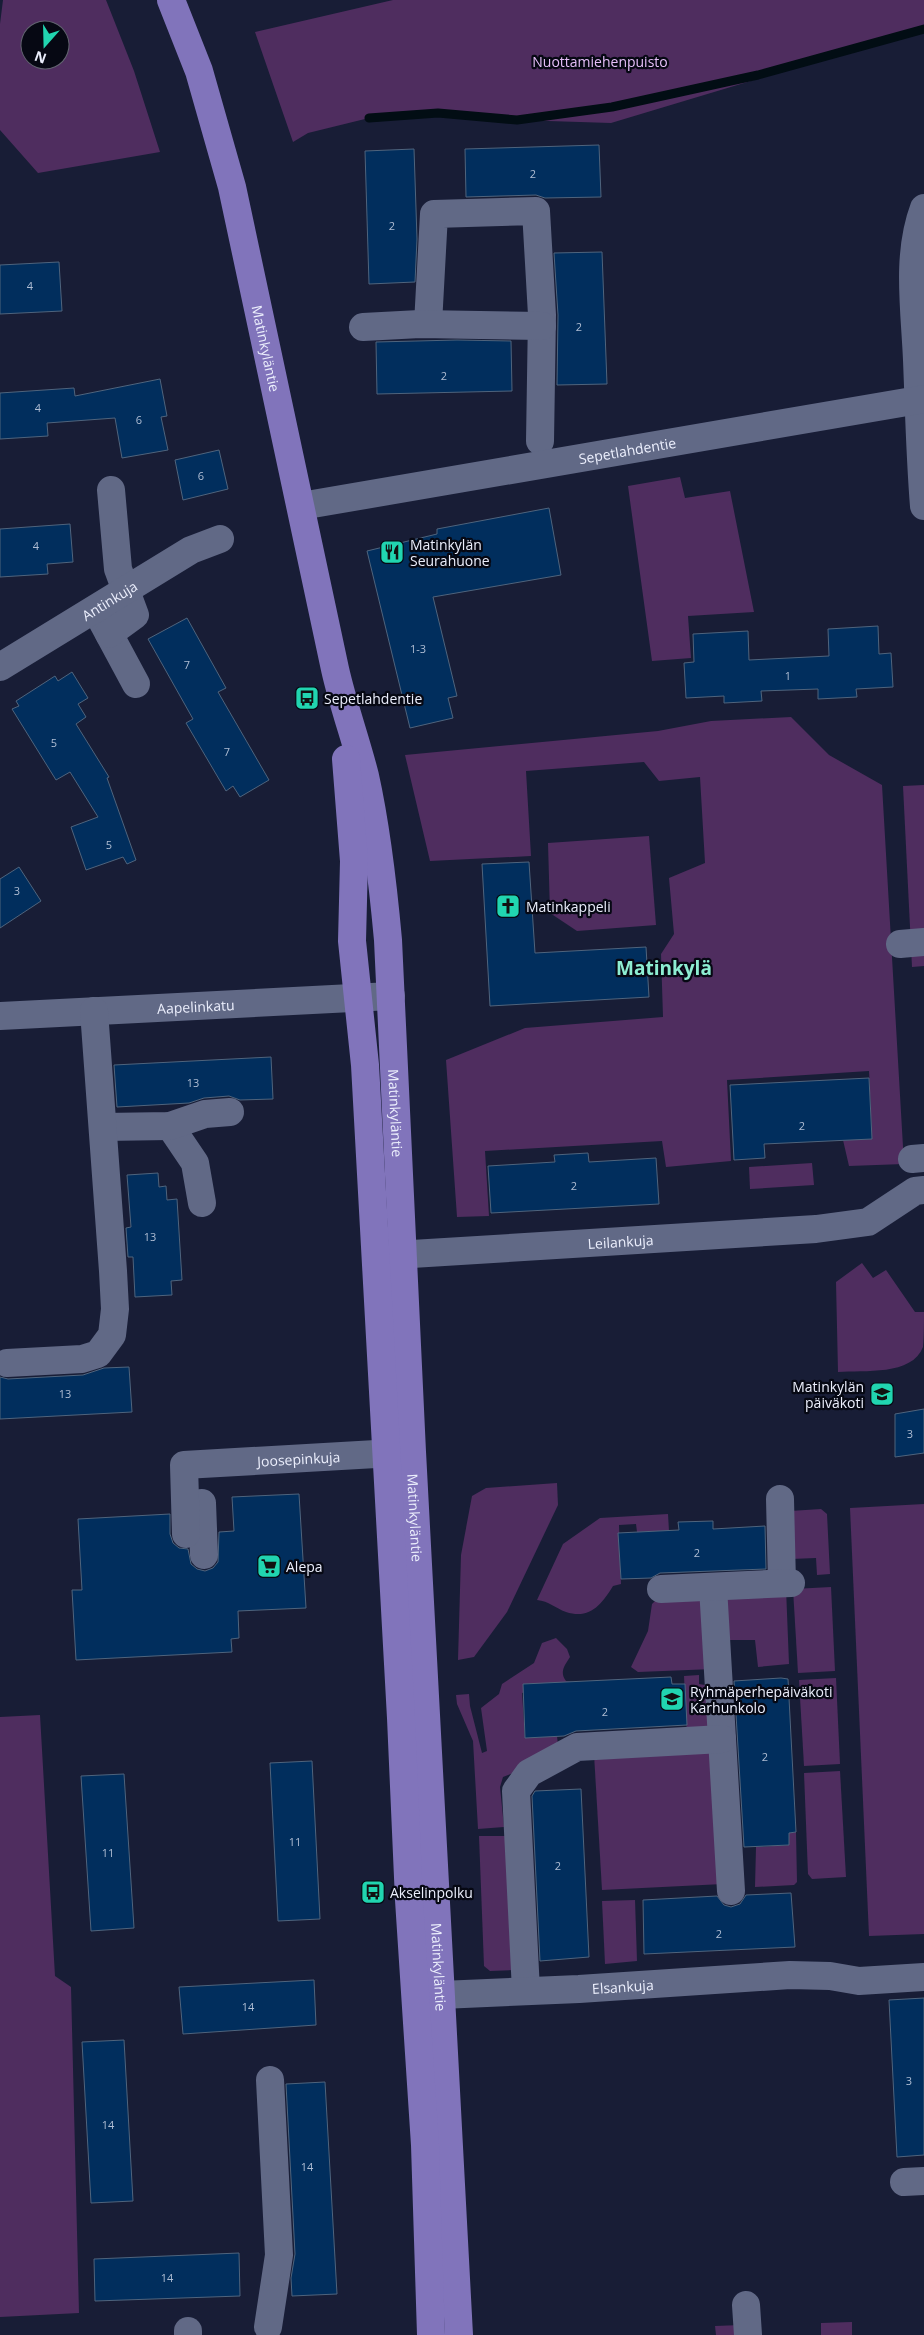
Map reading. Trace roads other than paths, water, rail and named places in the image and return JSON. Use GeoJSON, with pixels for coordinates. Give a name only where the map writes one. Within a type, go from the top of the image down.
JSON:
{"type":"FeatureCollection","features":[{"type":"Feature","properties":{"kind":"main road","name":"Matinkyläntie"},"geometry":{"type":"LineString","coordinates":[[171,0],[199,71],[214,116],[232,187],[343,705],[364,775],[381,861],[388,940],[405,1254],[412,1452],[430,1996],[425,2145],[444,2299],[459,2335]]}},
{"type":"Feature","properties":{"kind":"main road","name":"Matinkyläntie"},"geometry":{"type":"LineString","coordinates":[[343,705],[354,861],[352,942],[356,998],[365,1065],[401,1718],[409,1900],[430,1996]]}},
{"type":"Feature","properties":{"kind":"main road","name":"Matinkyläntie"},"geometry":{"type":"LineString","coordinates":[[432,2335],[444,2299]]}},
{"type":"Feature","properties":{"kind":"street"},"geometry":{"type":"LineString","coordinates":[[924,208],[918,226],[913,270],[921,399],[924,506]]}},
{"type":"Feature","properties":{"kind":"street"},"geometry":{"type":"LineString","coordinates":[[428,324],[434,214],[536,211],[542,326],[540,441]]}},
{"type":"Feature","properties":{"kind":"street"},"geometry":{"type":"LineString","coordinates":[[363,326],[428,324],[542,326]]}},
{"type":"Feature","properties":{"kind":"street","name":"Sepetlahdentie"},"geometry":{"type":"LineString","coordinates":[[301,506],[921,399]]}},
{"type":"Feature","properties":{"kind":"street"},"geometry":{"type":"LineString","coordinates":[[109,634],[135,615],[118,569],[111,490]]}},
{"type":"Feature","properties":{"kind":"street","name":"Antinkuja"},"geometry":{"type":"LineString","coordinates":[[0,667],[191,550],[220,539]]}},
{"type":"Feature","properties":{"kind":"street"},"geometry":{"type":"LineString","coordinates":[[96,608],[136,684]]}},
{"type":"Feature","properties":{"kind":"street","name":"Aapelinkatu"},"geometry":{"type":"LineString","coordinates":[[0,1016],[391,996]]}},
{"type":"Feature","properties":{"kind":"street"},"geometry":{"type":"LineString","coordinates":[[8,1363],[82,1359],[98,1354],[112,1334],[115,1309],[94,1011]]}},
{"type":"Feature","properties":{"kind":"street"},"geometry":{"type":"LineString","coordinates":[[102,1127],[170,1126],[205,1114],[230,1112]]}},
{"type":"Feature","properties":{"kind":"street"},"geometry":{"type":"LineString","coordinates":[[170,1126],[195,1163],[202,1203]]}},
{"type":"Feature","properties":{"kind":"street","name":"Leilankuja"},"geometry":{"type":"LineString","coordinates":[[375,1256],[816,1229],[868,1222],[915,1191],[924,1190]]}},
{"type":"Feature","properties":{"kind":"street","name":"Joosepinkuja"},"geometry":{"type":"LineString","coordinates":[[197,1541],[195,1471],[412,1452]]}},
{"type":"Feature","properties":{"kind":"street"},"geometry":{"type":"LineString","coordinates":[[661,1589],[787,1583],[780,1499]]}},
{"type":"Feature","properties":{"kind":"street"},"geometry":{"type":"LineString","coordinates":[[714,1587],[731,1891]]}},
{"type":"Feature","properties":{"kind":"street"},"geometry":{"type":"LineString","coordinates":[[526,1991],[516,1791],[529,1773],[577,1747],[722,1739]]}},
{"type":"Feature","properties":{"kind":"street","name":"Elsankuja"},"geometry":{"type":"LineString","coordinates":[[430,1996],[790,1975],[830,1976],[858,1981],[924,1977]]}},
{"type":"Feature","properties":{"kind":"street"},"geometry":{"type":"LineString","coordinates":[[268,2327],[279,2255],[270,2080]]}},
{"type":"Feature","properties":{"kind":"street"},"geometry":{"type":"LineString","coordinates":[[746,2305],[748,2335]]}},
{"type":"Feature","properties":{"kind":"waterway"},"geometry":{"type":"LineString","coordinates":[[369,118],[438,113],[517,120],[612,107],[758,75],[924,29]]}},
{"type":"Feature","properties":{"kind":"place","name":"Matinkylän Seurahuone"},"geometry":{"type":"Point","coordinates":[392,552]}},
{"type":"Feature","properties":{"kind":"place","name":"Sepetlahdentie"},"geometry":{"type":"Point","coordinates":[307,698]}},
{"type":"Feature","properties":{"kind":"place","name":"Matinkappeli"},"geometry":{"type":"Point","coordinates":[508,906]}},
{"type":"Feature","properties":{"kind":"place","name":"Matinkylän päiväkoti"},"geometry":{"type":"Point","coordinates":[882,1394]}},
{"type":"Feature","properties":{"kind":"place","name":"Alepa"},"geometry":{"type":"Point","coordinates":[269,1566]}},
{"type":"Feature","properties":{"kind":"place","name":"Ryhmäperhepäiväkoti Karhunkolo"},"geometry":{"type":"Point","coordinates":[672,1699]}},
{"type":"Feature","properties":{"kind":"place","name":"Akselinpolku"},"geometry":{"type":"Point","coordinates":[373,1892]}},
{"type":"Feature","properties":{"kind":"district","name":"Matinkylä"},"geometry":{"type":"Point","coordinates":[664,968]}},
{"type":"Feature","properties":{"kind":"park label","name":"Nuottamiehenpuisto"},"geometry":{"type":"Point","coordinates":[600,61]}}]}
